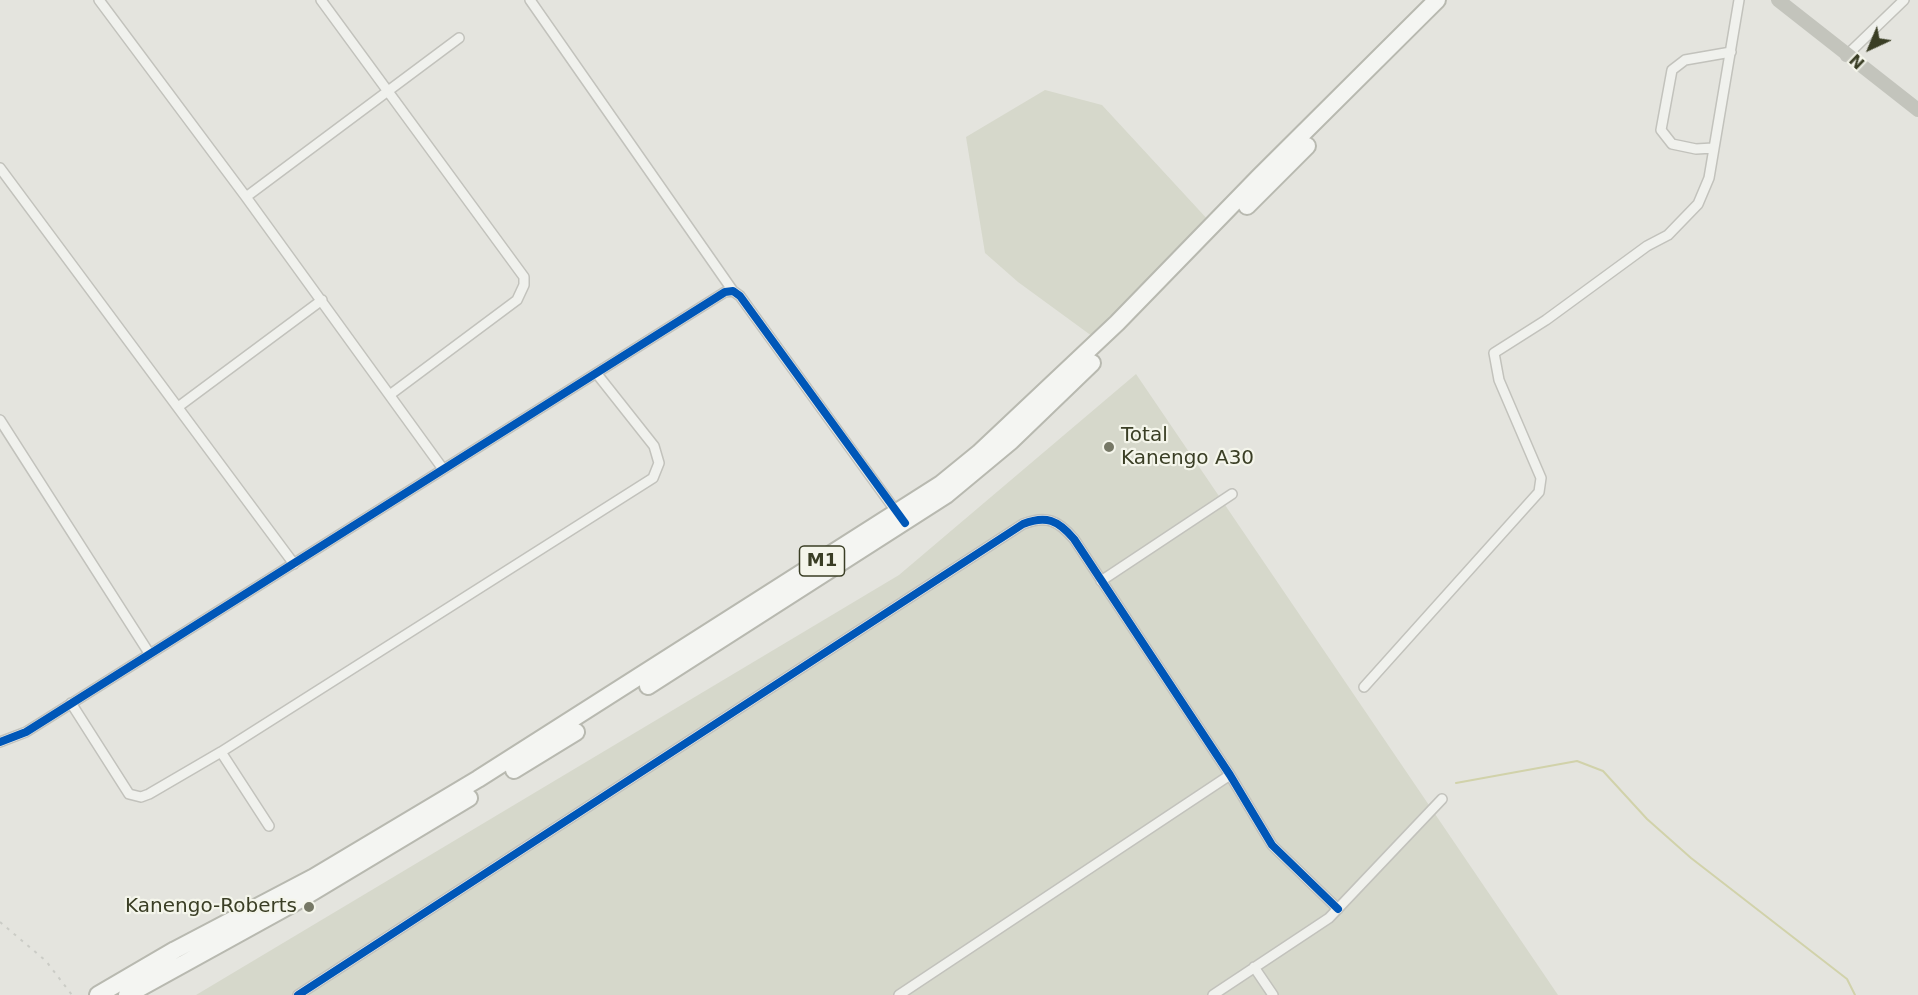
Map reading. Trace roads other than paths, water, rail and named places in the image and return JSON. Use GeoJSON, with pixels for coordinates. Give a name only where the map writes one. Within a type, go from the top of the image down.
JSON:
{"type":"FeatureCollection","features":[{"type":"Feature","properties":{"kind":"highway","name":"M1"},"geometry":{"type":"LineString","coordinates":[[102,993],[314,877],[478,779],[901,518],[946,495],[984,464],[1065,389],[1451,0]]}},
{"type":"Feature","properties":{"kind":"highway","name":"M1"},"geometry":{"type":"LineString","coordinates":[[127,995],[301,899],[542,753],[901,518],[1037,400],[1117,323],[1430,2]]}},
{"type":"Feature","properties":{"kind":"street"},"geometry":{"type":"LineString","coordinates":[[99,0],[391,394],[443,469]]}},
{"type":"Feature","properties":{"kind":"street"},"geometry":{"type":"LineString","coordinates":[[321,0],[520,268],[524,285],[517,300],[391,394]]}},
{"type":"Feature","properties":{"kind":"street"},"geometry":{"type":"LineString","coordinates":[[530,0],[733,291],[740,296],[901,518]]}},
{"type":"Feature","properties":{"kind":"street"},"geometry":{"type":"LineString","coordinates":[[1364,687],[1539,492],[1541,478],[1499,380],[1494,354],[1546,320],[1682,223],[1702,196],[1709,178],[1739,0]]}},
{"type":"Feature","properties":{"kind":"street"},"geometry":{"type":"LineString","coordinates":[[1778,0],[1846,56],[1918,110]]}},
{"type":"Feature","properties":{"kind":"street"},"geometry":{"type":"LineString","coordinates":[[1846,56],[1904,0]]}},
{"type":"Feature","properties":{"kind":"street"},"geometry":{"type":"LineString","coordinates":[[246,197],[459,38]]}},
{"type":"Feature","properties":{"kind":"street"},"geometry":{"type":"LineString","coordinates":[[1713,148],[1696,149],[1672,144],[1661,130],[1672,70],[1685,60],[1731,52]]}},
{"type":"Feature","properties":{"kind":"street"},"geometry":{"type":"LineString","coordinates":[[0,168],[294,564]]}},
{"type":"Feature","properties":{"kind":"street"},"geometry":{"type":"LineString","coordinates":[[0,742],[26,732],[597,374],[716,296],[733,291]]}},
{"type":"Feature","properties":{"kind":"street"},"geometry":{"type":"LineString","coordinates":[[178,407],[322,300]]}},
{"type":"Feature","properties":{"kind":"street"},"geometry":{"type":"LineString","coordinates":[[71,704],[129,794],[141,797],[149,794],[221,752],[653,478],[659,463],[654,446],[597,374]]}},
{"type":"Feature","properties":{"kind":"street"},"geometry":{"type":"LineString","coordinates":[[0,420],[149,653]]}},
{"type":"Feature","properties":{"kind":"street"},"geometry":{"type":"LineString","coordinates":[[1101,581],[1232,494]]}},
{"type":"Feature","properties":{"kind":"street"},"geometry":{"type":"LineString","coordinates":[[298,995],[1023,524],[1048,519],[1065,528],[1230,775],[1272,845],[1338,909]]}},
{"type":"Feature","properties":{"kind":"street"},"geometry":{"type":"LineString","coordinates":[[221,752],[269,826]]}},
{"type":"Feature","properties":{"kind":"street"},"geometry":{"type":"LineString","coordinates":[[900,995],[1230,775]]}},
{"type":"Feature","properties":{"kind":"street"},"geometry":{"type":"LineString","coordinates":[[1213,995],[1338,909],[1442,799]]}},
{"type":"Feature","properties":{"kind":"street"},"geometry":{"type":"LineString","coordinates":[[1254,967],[1272,995]]}},
{"type":"Feature","properties":{"kind":"waterway"},"geometry":{"type":"LineString","coordinates":[[1456,783],[1577,761],[1603,771],[1647,819],[1691,858],[1847,979],[1855,995]]}},
{"type":"Feature","properties":{"kind":"railway"},"geometry":{"type":"LineString","coordinates":[[0,922],[46,961],[72,995]]}},
{"type":"Feature","properties":{"kind":"place","name":"Total Kanengo A30"},"geometry":{"type":"Point","coordinates":[1109,447]}},
{"type":"Feature","properties":{"kind":"place","name":"Kanengo-Roberts"},"geometry":{"type":"Point","coordinates":[309,907]}}]}
